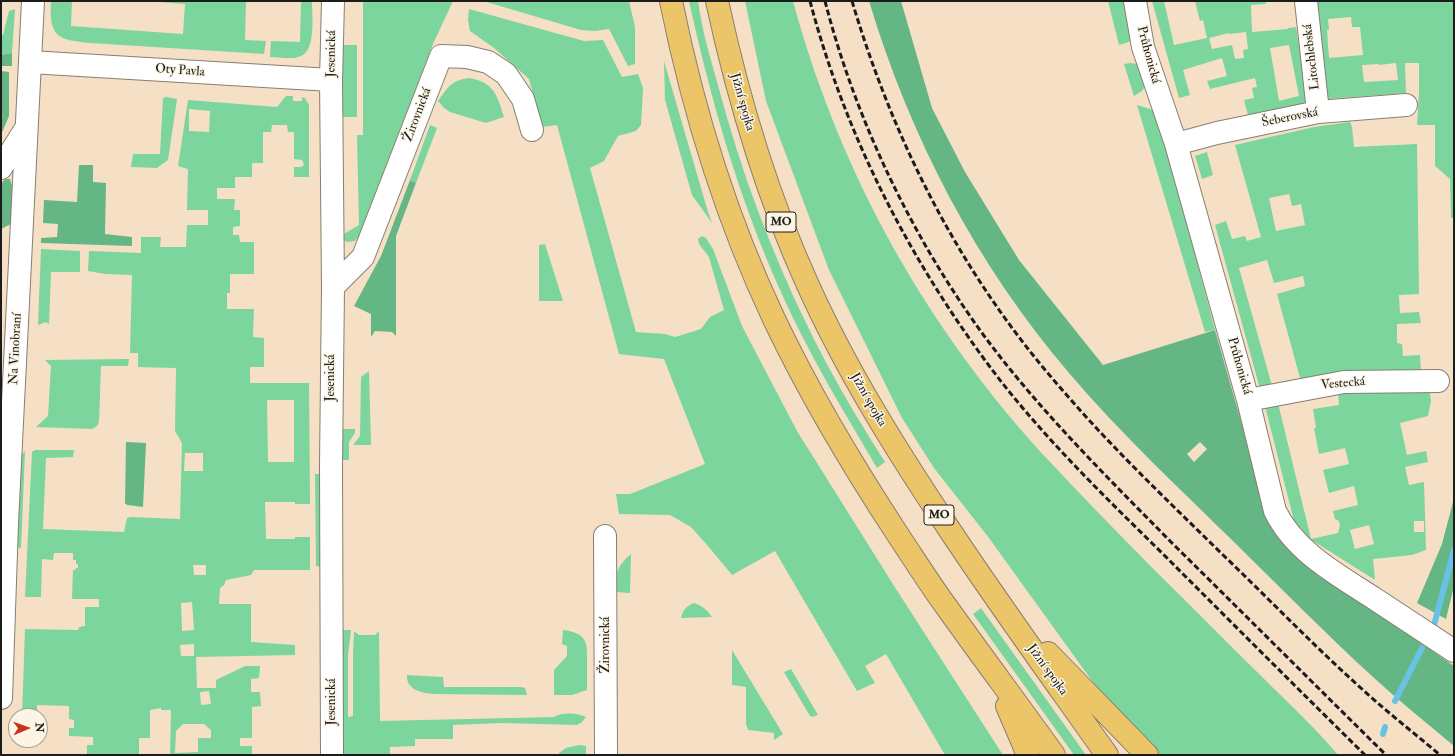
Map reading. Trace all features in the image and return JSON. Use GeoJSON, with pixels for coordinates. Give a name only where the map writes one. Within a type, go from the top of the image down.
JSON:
{"type":"FeatureCollection","features":[{"type":"Feature","properties":{"kind":"highway"},"geometry":{"type":"LineString","coordinates":[[671,1],[691,90],[708,149],[749,263],[774,319],[833,431],[870,491],[947,608],[1054,755]]}},
{"type":"Feature","properties":{"kind":"highway","name":"Jižní spojka"},"geometry":{"type":"LineString","coordinates":[[717,1],[730,63],[747,124],[781,220],[808,284],[857,381],[910,471],[997,600],[1108,755]]}},
{"type":"Feature","properties":{"kind":"highway"},"geometry":{"type":"LineString","coordinates":[[997,600],[1147,755]]}},
{"type":"Feature","properties":{"kind":"highway"},"geometry":{"type":"LineString","coordinates":[[982,655],[1014,719],[1028,755]]}},
{"type":"Feature","properties":{"kind":"street","name":"Na Vinobraní"},"geometry":{"type":"LineString","coordinates":[[1,698],[4,515],[33,1]]}},
{"type":"Feature","properties":{"kind":"street","name":"Jesenická"},"geometry":{"type":"LineString","coordinates":[[332,755],[331,80],[333,1]]}},
{"type":"Feature","properties":{"kind":"street","name":"Průhonická"},"geometry":{"type":"LineString","coordinates":[[1135,1],[1143,47],[1176,144],[1248,400],[1272,501],[1280,521],[1293,537],[1321,563],[1448,647]]}},
{"type":"Feature","properties":{"kind":"street","name":"Litochlebská"},"geometry":{"type":"LineString","coordinates":[[1306,1],[1318,112]]}},
{"type":"Feature","properties":{"kind":"street","name":"Žirovnická"},"geometry":{"type":"LineString","coordinates":[[332,287],[363,257],[441,56],[466,57],[488,62],[506,74],[523,99],[532,130]]}},
{"type":"Feature","properties":{"kind":"street","name":"Oty Pavla"},"geometry":{"type":"LineString","coordinates":[[30,62],[331,80]]}},
{"type":"Feature","properties":{"kind":"street","name":"Šeberovská"},"geometry":{"type":"LineString","coordinates":[[1176,144],[1217,133],[1318,112],[1406,105]]}},
{"type":"Feature","properties":{"kind":"street"},"geometry":{"type":"LineString","coordinates":[[1,168],[27,126]]}},
{"type":"Feature","properties":{"kind":"street","name":"Vestecká"},"geometry":{"type":"LineString","coordinates":[[1248,400],[1344,382],[1438,381]]}},
{"type":"Feature","properties":{"kind":"street","name":"Žirovnická"},"geometry":{"type":"LineString","coordinates":[[605,536],[606,755]]}},
{"type":"Feature","properties":{"kind":"green space"},"geometry":{"type":"Polygon","coordinates":[[[51,1],[72,1],[71,26],[183,34],[185,4],[145,1],[246,1],[245,40],[266,41],[264,54],[91,43],[70,40],[63,38],[54,29],[51,13],[51,1]]]}},
{"type":"Feature","properties":{"kind":"green space"},"geometry":{"type":"Polygon","coordinates":[[[301,1],[312,1],[312,32],[309,47],[301,56],[290,58],[270,57],[271,41],[300,42],[301,1]]]}},
{"type":"Feature","properties":{"kind":"green space"},"geometry":{"type":"Polygon","coordinates":[[[363,1],[453,1],[433,44],[359,236],[355,241],[348,242],[342,240],[342,235],[359,225],[357,135],[363,135],[363,1]]]}},
{"type":"Feature","properties":{"kind":"green space"},"geometry":{"type":"Polygon","coordinates":[[[483,1],[629,1],[635,27],[635,64],[628,66],[609,29],[595,31],[581,30],[483,1]]]}},
{"type":"Feature","properties":{"kind":"green space"},"geometry":{"type":"Polygon","coordinates":[[[689,1],[698,1],[707,45],[728,120],[747,180],[769,239],[793,296],[834,378],[885,462],[877,468],[826,381],[791,315],[766,257],[739,185],[728,149],[707,76],[689,1]]]}},
{"type":"Feature","properties":{"kind":"green space"},"geometry":{"type":"Polygon","coordinates":[[[745,1],[793,1],[813,65],[836,128],[863,189],[894,249],[928,306],[966,361],[1007,414],[1101,516],[1307,721],[1338,755],[1159,755],[1128,723],[1095,685],[989,538],[934,468],[902,418],[829,270],[766,101],[745,1]]]}},
{"type":"Feature","properties":{"kind":"green space"},"geometry":{"type":"Polygon","coordinates":[[[869,1],[901,1],[932,108],[965,172],[1019,260],[1103,365],[1215,330],[1271,527],[1282,543],[1306,563],[1454,666],[1454,746],[1383,686],[1320,627],[1108,417],[1069,373],[1035,331],[1004,288],[976,243],[926,150],[904,101],[869,1]],[[1200,442],[1187,454],[1194,462],[1207,449],[1200,442]]]}},
{"type":"Feature","properties":{"kind":"green space"},"geometry":{"type":"Polygon","coordinates":[[[1108,1],[1128,1],[1132,41],[1119,45],[1108,1]]]}},
{"type":"Feature","properties":{"kind":"green space"},"geometry":{"type":"Polygon","coordinates":[[[1152,1],[1164,1],[1174,45],[1207,38],[1203,20],[1200,21],[1195,1],[1266,1],[1266,4],[1251,5],[1252,32],[1296,27],[1308,103],[1248,115],[1244,100],[1254,98],[1252,88],[1257,87],[1255,78],[1210,89],[1207,81],[1227,76],[1222,58],[1183,70],[1190,95],[1179,98],[1152,1]],[[1246,32],[1229,33],[1209,38],[1212,49],[1232,45],[1235,59],[1244,58],[1243,50],[1248,49],[1246,32]],[[1289,45],[1270,48],[1279,101],[1299,96],[1289,45]]]}},
{"type":"Feature","properties":{"kind":"green space"},"geometry":{"type":"Polygon","coordinates":[[[1315,1],[1454,1],[1454,218],[1451,218],[1450,179],[1435,166],[1435,125],[1417,125],[1419,63],[1405,63],[1406,93],[1326,99],[1315,1]],[[1351,17],[1328,19],[1329,30],[1327,30],[1329,58],[1363,55],[1360,27],[1352,27],[1351,17]],[[1396,63],[1362,65],[1364,82],[1398,80],[1396,63]]]}},
{"type":"Feature","properties":{"kind":"green space"},"geometry":{"type":"Polygon","coordinates":[[[15,9],[12,53],[1,55],[1,35],[3,35],[9,11],[15,9]]]}},
{"type":"Feature","properties":{"kind":"green space"},"geometry":{"type":"Polygon","coordinates":[[[469,9],[584,41],[603,40],[622,77],[638,74],[643,88],[641,125],[636,131],[618,136],[604,161],[590,168],[636,332],[665,334],[675,337],[701,329],[710,317],[724,310],[709,257],[699,244],[698,239],[702,236],[706,238],[713,249],[742,326],[797,431],[896,589],[1003,755],[945,755],[886,654],[865,666],[875,683],[857,691],[775,551],[732,575],[691,527],[670,515],[619,514],[616,494],[630,494],[705,464],[664,359],[619,354],[557,125],[542,127],[529,79],[494,48],[470,31],[468,20],[469,9]]]}},
{"type":"Feature","properties":{"kind":"green space"},"geometry":{"type":"Polygon","coordinates":[[[342,45],[357,45],[357,117],[343,117],[342,45]]]}},
{"type":"Feature","properties":{"kind":"green space"},"geometry":{"type":"Polygon","coordinates":[[[12,53],[12,66],[1,66],[1,55],[12,53]]]}},
{"type":"Feature","properties":{"kind":"green space"},"geometry":{"type":"Polygon","coordinates":[[[664,61],[712,223],[692,195],[665,100],[664,61]]]}},
{"type":"Feature","properties":{"kind":"green space"},"geometry":{"type":"Polygon","coordinates":[[[1124,64],[1138,64],[1146,85],[1142,91],[1134,96],[1124,64]]]}},
{"type":"Feature","properties":{"kind":"green space"},"geometry":{"type":"Polygon","coordinates":[[[1,71],[9,72],[9,116],[1,135],[1,71]]]}},
{"type":"Feature","properties":{"kind":"green space"},"geometry":{"type":"Polygon","coordinates":[[[469,78],[489,86],[499,102],[504,117],[486,123],[450,112],[444,108],[438,101],[448,88],[458,80],[469,78]]]}},
{"type":"Feature","properties":{"kind":"green space"},"geometry":{"type":"Polygon","coordinates":[[[286,96],[293,96],[293,101],[302,101],[302,97],[305,98],[309,105],[309,177],[294,177],[294,167],[301,167],[304,165],[302,160],[294,159],[294,132],[288,132],[287,125],[272,125],[271,132],[263,132],[263,163],[252,163],[252,177],[235,177],[235,188],[217,188],[217,199],[235,199],[234,210],[240,210],[240,226],[233,227],[233,235],[239,235],[240,242],[254,242],[254,274],[230,274],[230,293],[227,293],[227,309],[254,309],[253,337],[264,338],[264,367],[250,367],[250,383],[309,383],[310,504],[295,504],[295,502],[265,502],[266,539],[295,539],[295,537],[310,537],[310,570],[254,570],[251,575],[226,580],[224,585],[220,588],[219,604],[251,604],[251,642],[295,645],[295,655],[196,657],[197,688],[216,688],[216,680],[245,666],[260,666],[259,678],[251,679],[251,692],[260,692],[261,706],[252,707],[252,738],[240,738],[240,746],[252,746],[252,755],[170,755],[171,710],[161,710],[161,708],[150,710],[150,738],[139,738],[139,755],[87,755],[87,745],[93,745],[93,737],[69,736],[69,728],[74,728],[74,720],[69,719],[69,706],[37,705],[37,708],[22,708],[25,629],[78,630],[79,627],[85,626],[85,607],[99,607],[99,599],[72,599],[73,570],[78,568],[76,560],[73,560],[73,553],[54,553],[53,560],[42,559],[41,597],[25,597],[32,452],[35,450],[74,450],[73,457],[46,458],[43,529],[124,532],[127,518],[131,517],[180,519],[182,443],[175,431],[176,368],[138,367],[138,353],[130,353],[132,275],[105,274],[88,271],[89,251],[141,253],[141,237],[161,237],[160,247],[186,247],[187,225],[208,225],[208,210],[187,210],[188,169],[178,166],[188,100],[277,107],[286,96]],[[189,109],[189,131],[209,132],[210,111],[189,109]],[[267,400],[268,462],[294,462],[294,400],[267,400]],[[185,453],[184,471],[203,471],[203,453],[185,453]],[[193,565],[194,575],[206,575],[206,565],[193,565]],[[192,602],[181,603],[182,631],[194,630],[192,602]],[[194,644],[180,645],[181,656],[194,656],[194,644]],[[209,691],[200,692],[201,705],[211,704],[209,691]],[[183,724],[176,731],[175,753],[198,752],[198,738],[211,738],[211,730],[204,724],[183,724]]]}},
{"type":"Feature","properties":{"kind":"green space"},"geometry":{"type":"Polygon","coordinates":[[[166,97],[177,99],[168,160],[157,168],[131,167],[133,154],[160,154],[163,98],[166,97]]]}},
{"type":"Feature","properties":{"kind":"green space"},"geometry":{"type":"Polygon","coordinates":[[[1137,105],[1153,110],[1158,116],[1215,330],[1205,332],[1137,105]]]}},
{"type":"Feature","properties":{"kind":"green space"},"geometry":{"type":"Polygon","coordinates":[[[1350,122],[1354,147],[1417,144],[1419,294],[1399,295],[1400,313],[1419,312],[1421,323],[1397,324],[1397,343],[1402,344],[1403,356],[1420,355],[1421,372],[1346,374],[1300,378],[1277,294],[1305,286],[1303,276],[1274,283],[1267,260],[1239,268],[1272,386],[1260,389],[1215,225],[1226,221],[1232,239],[1245,236],[1247,241],[1261,237],[1235,145],[1314,127],[1350,122]],[[1289,194],[1269,198],[1276,231],[1305,225],[1301,204],[1292,206],[1289,194]]]}},
{"type":"Feature","properties":{"kind":"green space"},"geometry":{"type":"Polygon","coordinates":[[[430,125],[437,128],[416,183],[410,180],[430,125]]]}},
{"type":"Feature","properties":{"kind":"green space"},"geometry":{"type":"Polygon","coordinates":[[[1207,152],[1213,175],[1202,179],[1195,156],[1207,152]]]}},
{"type":"Feature","properties":{"kind":"green space"},"geometry":{"type":"Polygon","coordinates":[[[79,165],[93,165],[93,182],[106,183],[105,234],[132,237],[132,246],[41,243],[41,238],[57,237],[58,224],[43,223],[44,200],[77,202],[79,165]]]}},
{"type":"Feature","properties":{"kind":"green space"},"geometry":{"type":"Polygon","coordinates":[[[5,179],[10,179],[12,186],[11,224],[1,229],[1,184],[5,179]]]}},
{"type":"Feature","properties":{"kind":"green space"},"geometry":{"type":"Polygon","coordinates":[[[410,180],[416,183],[396,236],[396,336],[392,332],[375,331],[371,337],[371,314],[354,306],[381,256],[410,180]]]}},
{"type":"Feature","properties":{"kind":"green space"},"geometry":{"type":"Polygon","coordinates":[[[545,244],[563,301],[539,301],[539,245],[545,244]]]}},
{"type":"Feature","properties":{"kind":"green space"},"geometry":{"type":"Polygon","coordinates":[[[41,249],[80,251],[80,272],[51,272],[49,324],[46,322],[38,325],[41,249]]]}},
{"type":"Feature","properties":{"kind":"green space"},"geometry":{"type":"Polygon","coordinates":[[[129,359],[128,366],[101,366],[99,422],[97,426],[92,429],[36,427],[48,416],[51,366],[45,360],[129,359]]]}},
{"type":"Feature","properties":{"kind":"green space"},"geometry":{"type":"Polygon","coordinates":[[[369,371],[371,445],[353,445],[360,436],[361,377],[369,371]]]}},
{"type":"Feature","properties":{"kind":"green space"},"geometry":{"type":"Polygon","coordinates":[[[1429,387],[1431,401],[1428,416],[1400,423],[1407,455],[1426,451],[1428,462],[1405,467],[1409,485],[1424,482],[1426,550],[1412,555],[1373,559],[1375,580],[1310,539],[1294,521],[1265,406],[1278,403],[1311,539],[1338,533],[1340,526],[1339,521],[1335,519],[1333,511],[1358,505],[1354,486],[1329,493],[1323,470],[1349,464],[1345,448],[1319,454],[1314,428],[1316,428],[1313,409],[1339,405],[1338,391],[1429,387]],[[1414,521],[1414,532],[1424,532],[1424,521],[1414,521]],[[1369,525],[1350,530],[1355,549],[1374,544],[1369,525]]]}},
{"type":"Feature","properties":{"kind":"green space"},"geometry":{"type":"Polygon","coordinates":[[[340,429],[355,429],[355,433],[349,442],[349,460],[340,460],[340,429]]]}},
{"type":"Feature","properties":{"kind":"green space"},"geometry":{"type":"Polygon","coordinates":[[[126,442],[146,443],[143,507],[127,505],[125,503],[126,442]]]}},
{"type":"Feature","properties":{"kind":"green space"},"geometry":{"type":"Polygon","coordinates":[[[25,451],[21,548],[16,547],[21,455],[25,451]]]}},
{"type":"Feature","properties":{"kind":"green space"},"geometry":{"type":"Polygon","coordinates":[[[315,474],[320,474],[321,567],[316,566],[315,474]]]}},
{"type":"Feature","properties":{"kind":"green space"},"geometry":{"type":"Polygon","coordinates":[[[1454,498],[1454,586],[1446,619],[1417,603],[1442,544],[1454,498]]]}},
{"type":"Feature","properties":{"kind":"green space"},"geometry":{"type":"Polygon","coordinates":[[[631,554],[630,593],[616,592],[618,571],[623,562],[631,554]]]}},
{"type":"Feature","properties":{"kind":"green space"},"geometry":{"type":"Polygon","coordinates":[[[694,603],[704,608],[712,617],[681,618],[685,609],[694,603]]]}},
{"type":"Feature","properties":{"kind":"green space"},"geometry":{"type":"Polygon","coordinates":[[[981,608],[1086,755],[1074,755],[973,614],[981,608]]]}},
{"type":"Feature","properties":{"kind":"green space"},"geometry":{"type":"Polygon","coordinates":[[[342,630],[351,630],[348,655],[348,717],[353,716],[354,631],[359,635],[375,635],[379,631],[380,721],[554,717],[561,714],[586,717],[577,725],[502,723],[453,725],[453,739],[415,739],[415,746],[390,747],[390,755],[342,755],[342,630]]]}},
{"type":"Feature","properties":{"kind":"green space"},"geometry":{"type":"Polygon","coordinates":[[[563,630],[576,633],[584,639],[586,643],[587,690],[572,695],[554,695],[554,670],[567,656],[567,646],[562,644],[563,630]]]}},
{"type":"Feature","properties":{"kind":"green space"},"geometry":{"type":"Polygon","coordinates":[[[732,650],[783,734],[774,740],[774,733],[748,730],[746,724],[746,687],[732,685],[732,650]]]}},
{"type":"Feature","properties":{"kind":"green space"},"geometry":{"type":"Polygon","coordinates":[[[791,669],[818,715],[813,717],[810,716],[784,672],[791,669]]]}},
{"type":"Feature","properties":{"kind":"green space"},"geometry":{"type":"Polygon","coordinates":[[[407,675],[443,677],[444,687],[521,687],[525,688],[527,695],[425,693],[416,690],[409,684],[407,675]]]}},
{"type":"Feature","properties":{"kind":"green space"},"geometry":{"type":"Polygon","coordinates":[[[579,745],[586,746],[586,755],[559,755],[559,753],[566,748],[579,745]]]}},
{"type":"Feature","properties":{"kind":"waterway"},"geometry":{"type":"LineString","coordinates":[[1434,625],[1454,550]]}},
{"type":"Feature","properties":{"kind":"waterway"},"geometry":{"type":"LineString","coordinates":[[1395,701],[1422,648]]}},
{"type":"Feature","properties":{"kind":"waterway"},"geometry":{"type":"LineString","coordinates":[[1383,734],[1385,727]]}},
{"type":"Feature","properties":{"kind":"railway"},"geometry":{"type":"LineString","coordinates":[[810,1],[824,50],[841,99],[882,193],[932,282],[990,367],[1051,440],[1117,509],[1365,755]]}},
{"type":"Feature","properties":{"kind":"railway"},"geometry":{"type":"LineString","coordinates":[[825,1],[837,45],[852,88],[869,132],[888,174],[909,216],[932,256],[982,333],[1003,361],[1073,441],[1171,542],[1386,755]]}},
{"type":"Feature","properties":{"kind":"railway"},"geometry":{"type":"LineString","coordinates":[[852,1],[888,105],[934,204],[961,252],[991,298],[1023,342],[1077,407],[1158,491],[1344,672],[1381,706],[1440,755]]}}]}
